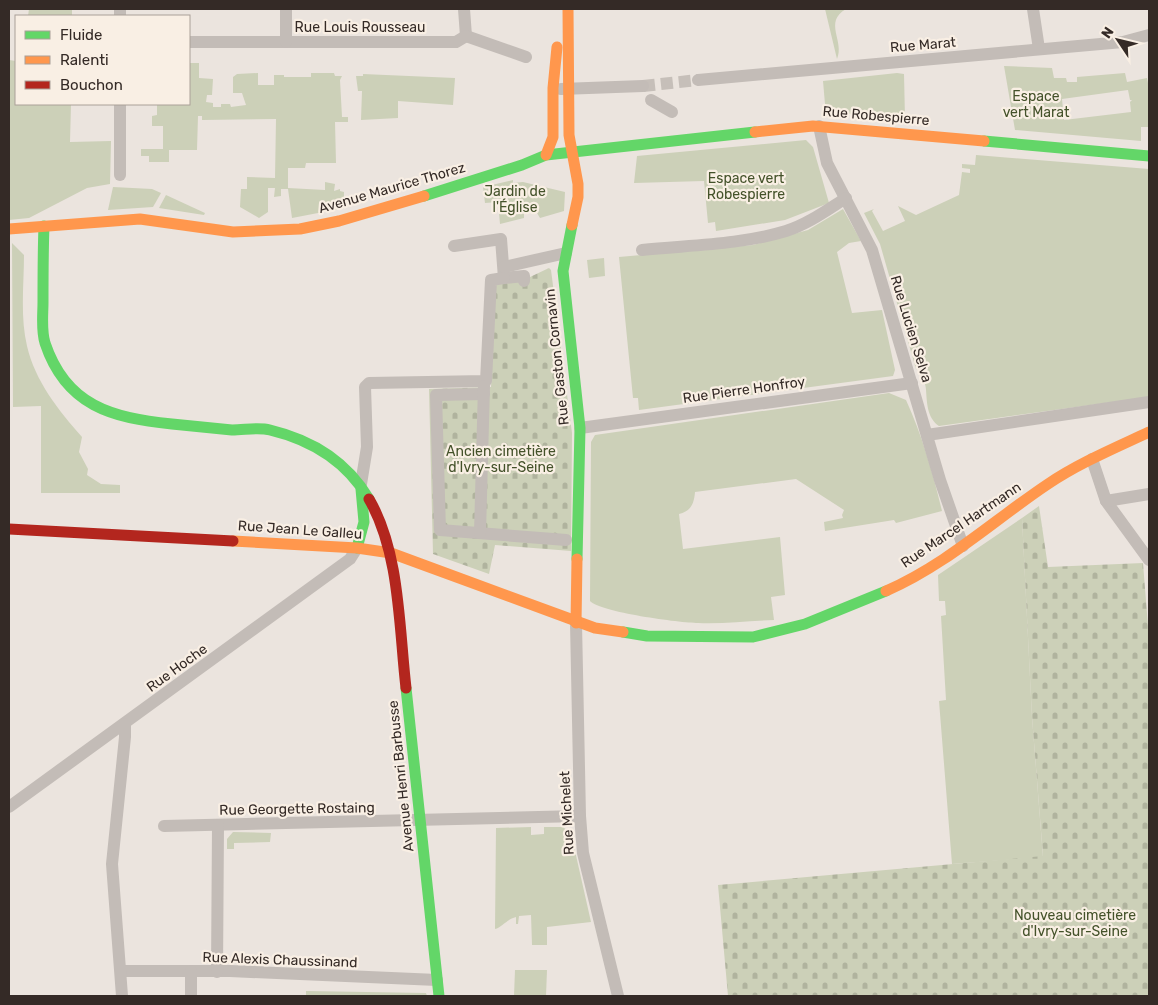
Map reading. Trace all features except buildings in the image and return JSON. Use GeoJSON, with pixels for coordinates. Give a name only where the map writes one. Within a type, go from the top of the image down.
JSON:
{"type":"FeatureCollection","features":[{"type":"Feature","properties":{"kind":"main road"},"geometry":{"type":"LineString","coordinates":[[546,154],[553,137],[553,88],[561,9]]}},
{"type":"Feature","properties":{"kind":"main road","name":"Rue Gaston Cornavin"},"geometry":{"type":"LineString","coordinates":[[568,9],[567,90],[571,150],[578,184],[578,197],[563,271],[580,428],[576,623]]}},
{"type":"Feature","properties":{"kind":"main road","name":"Rue Robespierre"},"geometry":{"type":"LineString","coordinates":[[571,150],[819,126],[1149,156]]}},
{"type":"Feature","properties":{"kind":"main road","name":"Avenue Maurice Thorez"},"geometry":{"type":"LineString","coordinates":[[9,229],[140,218],[233,232],[300,229],[358,216],[522,165],[546,154],[571,150]]}},
{"type":"Feature","properties":{"kind":"main road","name":"Avenue Henri Barbusse"},"geometry":{"type":"LineString","coordinates":[[44,226],[45,340],[60,376],[84,400],[102,412],[141,422],[268,430],[308,444],[344,466],[360,484],[383,525],[391,554],[422,822],[439,996]]}},
{"type":"Feature","properties":{"kind":"main road","name":"Rue Marcel Hartmann"},"geometry":{"type":"LineString","coordinates":[[576,623],[647,636],[731,638],[770,634],[805,624],[888,590],[963,546],[1048,484],[1092,459],[1149,432]]}},
{"type":"Feature","properties":{"kind":"main road"},"geometry":{"type":"LineString","coordinates":[[358,548],[364,522],[360,484]]}},
{"type":"Feature","properties":{"kind":"main road"},"geometry":{"type":"LineString","coordinates":[[364,522],[391,554]]}},
{"type":"Feature","properties":{"kind":"main road","name":"Rue Jean Le Galleu"},"geometry":{"type":"LineString","coordinates":[[9,529],[358,548],[391,554],[576,623]]}},
{"type":"Feature","properties":{"kind":"street"},"geometry":{"type":"LineString","coordinates":[[286,9],[286,42]]}},
{"type":"Feature","properties":{"kind":"street"},"geometry":{"type":"LineString","coordinates":[[464,9],[466,36],[526,57]]}},
{"type":"Feature","properties":{"kind":"street"},"geometry":{"type":"LineString","coordinates":[[1034,9],[1039,49]]}},
{"type":"Feature","properties":{"kind":"street","name":"Rue Marat"},"geometry":{"type":"LineString","coordinates":[[698,80],[1123,42],[1149,35]]}},
{"type":"Feature","properties":{"kind":"street","name":"Rue Louis Rousseau"},"geometry":{"type":"LineString","coordinates":[[190,42],[456,42],[466,36]]}},
{"type":"Feature","properties":{"kind":"street"},"geometry":{"type":"LineString","coordinates":[[553,88],[567,90],[643,86]]}},
{"type":"Feature","properties":{"kind":"street"},"geometry":{"type":"LineString","coordinates":[[651,100],[672,112]]}},
{"type":"Feature","properties":{"kind":"street"},"geometry":{"type":"LineString","coordinates":[[120,105],[120,175]]}},
{"type":"Feature","properties":{"kind":"street","name":"Rue Lucien Selva"},"geometry":{"type":"LineString","coordinates":[[819,126],[827,163],[872,250],[927,435],[963,546]]}},
{"type":"Feature","properties":{"kind":"street"},"geometry":{"type":"LineString","coordinates":[[642,250],[754,239],[786,231],[810,221],[846,198]]}},
{"type":"Feature","properties":{"kind":"street"},"geometry":{"type":"LineString","coordinates":[[454,246],[501,239],[504,273]]}},
{"type":"Feature","properties":{"kind":"street"},"geometry":{"type":"LineString","coordinates":[[480,533],[484,381],[486,381],[491,280],[504,273],[566,253]]}},
{"type":"Feature","properties":{"kind":"street"},"geometry":{"type":"LineString","coordinates":[[504,273],[524,276],[524,281]]}},
{"type":"Feature","properties":{"kind":"street"},"geometry":{"type":"LineString","coordinates":[[360,484],[367,447],[365,387],[369,383],[484,381]]}},
{"type":"Feature","properties":{"kind":"street","name":"Rue Pierre Honfroy"},"geometry":{"type":"LineString","coordinates":[[580,428],[912,383]]}},
{"type":"Feature","properties":{"kind":"street"},"geometry":{"type":"LineString","coordinates":[[484,394],[436,396],[440,530],[566,540]]}},
{"type":"Feature","properties":{"kind":"street"},"geometry":{"type":"LineString","coordinates":[[927,435],[1149,402]]}},
{"type":"Feature","properties":{"kind":"street"},"geometry":{"type":"LineString","coordinates":[[1092,459],[1106,501],[1149,560]]}},
{"type":"Feature","properties":{"kind":"street"},"geometry":{"type":"LineString","coordinates":[[1106,501],[1149,494]]}},
{"type":"Feature","properties":{"kind":"street","name":"Rue Hoche"},"geometry":{"type":"LineString","coordinates":[[9,807],[350,559],[358,548]]}},
{"type":"Feature","properties":{"kind":"street","name":"Rue Michelet"},"geometry":{"type":"LineString","coordinates":[[576,623],[580,816],[583,853],[618,996]]}},
{"type":"Feature","properties":{"kind":"street"},"geometry":{"type":"LineString","coordinates":[[122,996],[112,864],[125,724]]}},
{"type":"Feature","properties":{"kind":"street","name":"Rue Georgette Rostaing"},"geometry":{"type":"LineString","coordinates":[[164,826],[422,822],[580,816]]}},
{"type":"Feature","properties":{"kind":"street"},"geometry":{"type":"LineString","coordinates":[[217,972],[218,825]]}},
{"type":"Feature","properties":{"kind":"street","name":"Rue Alexis Chaussinand"},"geometry":{"type":"LineString","coordinates":[[121,971],[217,972],[437,980]]}},
{"type":"Feature","properties":{"kind":"street"},"geometry":{"type":"LineString","coordinates":[[191,972],[191,996]]}},
{"type":"Feature","properties":{"kind":"green space"},"geometry":{"type":"Polygon","coordinates":[[[29,9],[72,9],[72,15],[28,15],[29,9]]]}},
{"type":"Feature","properties":{"kind":"green space"},"geometry":{"type":"Polygon","coordinates":[[[825,9],[846,9],[839,14],[836,20],[835,26],[839,45],[837,59],[825,9]]]}},
{"type":"Feature","properties":{"kind":"green space"},"geometry":{"type":"Polygon","coordinates":[[[9,60],[15,61],[15,105],[71,105],[70,142],[111,141],[110,184],[87,188],[29,218],[9,220],[9,60]]]}},
{"type":"Feature","properties":{"kind":"green space"},"geometry":{"type":"Polygon","coordinates":[[[190,63],[199,63],[199,78],[213,79],[212,95],[207,95],[206,102],[213,103],[213,107],[221,107],[221,104],[230,104],[231,107],[246,105],[242,93],[233,93],[233,77],[237,74],[258,73],[258,85],[274,85],[274,75],[311,77],[311,73],[334,73],[335,76],[342,76],[340,80],[342,117],[348,117],[348,122],[335,122],[336,163],[306,163],[305,168],[288,168],[288,188],[325,190],[325,182],[335,184],[334,191],[340,189],[340,191],[344,192],[344,208],[292,218],[288,189],[281,189],[281,196],[274,197],[275,188],[268,188],[268,212],[259,218],[240,207],[241,189],[247,189],[247,177],[275,178],[276,119],[202,120],[202,116],[198,116],[197,150],[169,150],[169,162],[149,162],[149,156],[141,156],[141,149],[163,149],[163,126],[152,126],[152,116],[157,115],[157,105],[190,105],[190,63]]]}},
{"type":"Feature","properties":{"kind":"green space","name":"Espace vert Marat"},"geometry":{"type":"Polygon","coordinates":[[[1004,66],[1052,68],[1054,78],[1066,78],[1067,82],[1077,82],[1077,77],[1125,73],[1127,82],[1147,78],[1149,88],[1149,127],[1141,127],[1141,141],[1015,130],[1004,66]],[[1128,90],[1062,99],[1064,120],[1131,112],[1130,102],[1132,100],[1130,100],[1128,90]]]}},
{"type":"Feature","properties":{"kind":"green space"},"geometry":{"type":"Polygon","coordinates":[[[897,73],[904,74],[905,119],[831,112],[825,104],[823,81],[897,73]]]}},
{"type":"Feature","properties":{"kind":"green space"},"geometry":{"type":"Polygon","coordinates":[[[363,74],[455,78],[453,105],[398,101],[398,118],[361,120],[362,91],[358,91],[356,76],[363,76],[363,74]]]}},
{"type":"Feature","properties":{"kind":"green space","name":"Espace vert Robespierre"},"geometry":{"type":"Polygon","coordinates":[[[806,140],[813,147],[829,203],[785,220],[716,231],[715,222],[708,223],[704,181],[634,183],[637,156],[806,140]]]}},
{"type":"Feature","properties":{"kind":"green space"},"geometry":{"type":"Polygon","coordinates":[[[976,155],[1149,169],[1149,397],[939,426],[932,419],[928,410],[925,383],[920,371],[916,369],[880,244],[864,213],[874,209],[872,211],[883,231],[905,221],[898,206],[916,215],[959,195],[962,172],[970,173],[970,169],[962,168],[962,164],[975,165],[976,155]]]}},
{"type":"Feature","properties":{"kind":"green space","name":"Jardin de l'Église"},"geometry":{"type":"Polygon","coordinates":[[[513,180],[513,183],[523,182],[565,192],[564,211],[540,218],[534,208],[524,212],[524,218],[500,224],[498,202],[485,203],[483,187],[513,180]]]}},
{"type":"Feature","properties":{"kind":"green space"},"geometry":{"type":"Polygon","coordinates":[[[113,187],[152,189],[161,193],[153,207],[108,210],[113,187]]]}},
{"type":"Feature","properties":{"kind":"green space"},"geometry":{"type":"Polygon","coordinates":[[[166,195],[205,213],[204,215],[159,208],[166,195]]]}},
{"type":"Feature","properties":{"kind":"green space"},"geometry":{"type":"Polygon","coordinates":[[[843,209],[861,241],[849,243],[837,252],[852,313],[882,310],[895,370],[893,376],[639,410],[638,398],[633,398],[619,257],[753,245],[808,230],[843,209]]]}},
{"type":"Feature","properties":{"kind":"green space"},"geometry":{"type":"Polygon","coordinates":[[[12,243],[24,255],[23,300],[25,335],[36,371],[49,395],[82,437],[79,452],[88,469],[87,475],[101,484],[120,485],[120,493],[41,493],[41,406],[13,407],[12,243]]]}},
{"type":"Feature","properties":{"kind":"green space"},"geometry":{"type":"Polygon","coordinates":[[[604,258],[605,276],[589,278],[587,260],[604,258]]]}},
{"type":"Feature","properties":{"kind":"green space","name":"Ancien cimetière d'Ivry-sur-Seine"},"geometry":{"type":"Polygon","coordinates":[[[549,268],[551,270],[572,433],[571,551],[495,545],[489,574],[433,554],[429,389],[491,387],[496,283],[530,277],[549,268]]]}},
{"type":"Feature","properties":{"kind":"green space"},"geometry":{"type":"Polygon","coordinates":[[[889,393],[906,400],[927,454],[942,511],[896,523],[894,520],[825,531],[824,522],[843,518],[844,510],[796,479],[695,492],[691,506],[679,514],[683,549],[780,537],[785,595],[771,597],[774,620],[717,623],[675,621],[624,613],[608,609],[590,601],[591,442],[595,435],[889,393]]]}},
{"type":"Feature","properties":{"kind":"green space","name":"Nouveau cimetière d'Ivry-sur-Seine"},"geometry":{"type":"Polygon","coordinates":[[[1039,506],[1048,567],[1143,563],[1149,639],[1149,996],[728,996],[718,885],[1043,856],[1032,717],[1022,518],[1039,506]]]}},
{"type":"Feature","properties":{"kind":"green space"},"geometry":{"type":"Polygon","coordinates":[[[1022,518],[1032,717],[1043,857],[952,864],[939,701],[946,700],[941,616],[946,615],[945,601],[939,601],[938,575],[1022,518]]]}},
{"type":"Feature","properties":{"kind":"green space"},"geometry":{"type":"Polygon","coordinates":[[[531,827],[531,835],[544,834],[544,827],[563,827],[573,836],[591,922],[547,927],[547,945],[532,945],[531,915],[519,916],[518,924],[516,924],[516,917],[513,918],[495,929],[496,828],[531,827]]]}},
{"type":"Feature","properties":{"kind":"green space"},"geometry":{"type":"Polygon","coordinates":[[[233,832],[271,833],[270,842],[234,843],[234,849],[227,849],[227,839],[233,832]]]}},
{"type":"Feature","properties":{"kind":"green space"},"geometry":{"type":"Polygon","coordinates":[[[515,970],[547,970],[546,996],[514,996],[515,970]]]}},
{"type":"Feature","properties":{"kind":"green space"},"geometry":{"type":"Polygon","coordinates":[[[306,991],[426,993],[427,996],[306,996],[306,991]]]}},
{"type":"Feature","properties":{"kind":"tunnel"},"geometry":{"type":"LineString","coordinates":[[643,86],[698,80]]}},
{"type":"Feature","properties":{"kind":"traffic: fast"},"geometry":{"type":"LineString","coordinates":[[424,196],[522,165],[546,155],[755,132]]}},
{"type":"Feature","properties":{"kind":"traffic: fast"},"geometry":{"type":"LineString","coordinates":[[984,141],[1149,156]]}},
{"type":"Feature","properties":{"kind":"traffic: fast"},"geometry":{"type":"LineString","coordinates":[[572,225],[563,271],[580,428],[577,559]]}},
{"type":"Feature","properties":{"kind":"traffic: fast"},"geometry":{"type":"LineString","coordinates":[[44,226],[42,322],[45,343],[54,364],[65,381],[79,395],[94,405],[130,418],[232,430],[265,429],[285,434],[314,446],[327,454],[350,474],[369,499]]}},
{"type":"Feature","properties":{"kind":"traffic: fast"},"geometry":{"type":"LineString","coordinates":[[357,548],[364,522],[361,489]]}},
{"type":"Feature","properties":{"kind":"traffic: fast"},"geometry":{"type":"LineString","coordinates":[[623,632],[647,636],[753,637],[805,624],[886,591]]}},
{"type":"Feature","properties":{"kind":"traffic: fast"},"geometry":{"type":"LineString","coordinates":[[406,688],[439,996]]}},
{"type":"Feature","properties":{"kind":"traffic: slow"},"geometry":{"type":"LineString","coordinates":[[568,9],[569,135],[578,184],[578,197],[572,225]]}},
{"type":"Feature","properties":{"kind":"traffic: slow"},"geometry":{"type":"LineString","coordinates":[[546,155],[553,137],[553,88],[557,47]]}},
{"type":"Feature","properties":{"kind":"traffic: slow"},"geometry":{"type":"LineString","coordinates":[[755,132],[813,126],[984,141]]}},
{"type":"Feature","properties":{"kind":"traffic: slow"},"geometry":{"type":"LineString","coordinates":[[9,229],[140,219],[233,232],[300,229],[339,221],[424,196]]}},
{"type":"Feature","properties":{"kind":"traffic: slow"},"geometry":{"type":"LineString","coordinates":[[886,591],[949,555],[1060,476],[1097,456],[1149,432]]}},
{"type":"Feature","properties":{"kind":"traffic: slow"},"geometry":{"type":"LineString","coordinates":[[233,541],[357,548],[391,553],[595,628],[623,632]]}},
{"type":"Feature","properties":{"kind":"traffic: slow"},"geometry":{"type":"LineString","coordinates":[[576,623],[577,559]]}},
{"type":"Feature","properties":{"kind":"traffic: jam"},"geometry":{"type":"LineString","coordinates":[[369,499],[387,542],[397,591],[406,688]]}},
{"type":"Feature","properties":{"kind":"traffic: jam"},"geometry":{"type":"LineString","coordinates":[[9,529],[233,541]]}}]}
